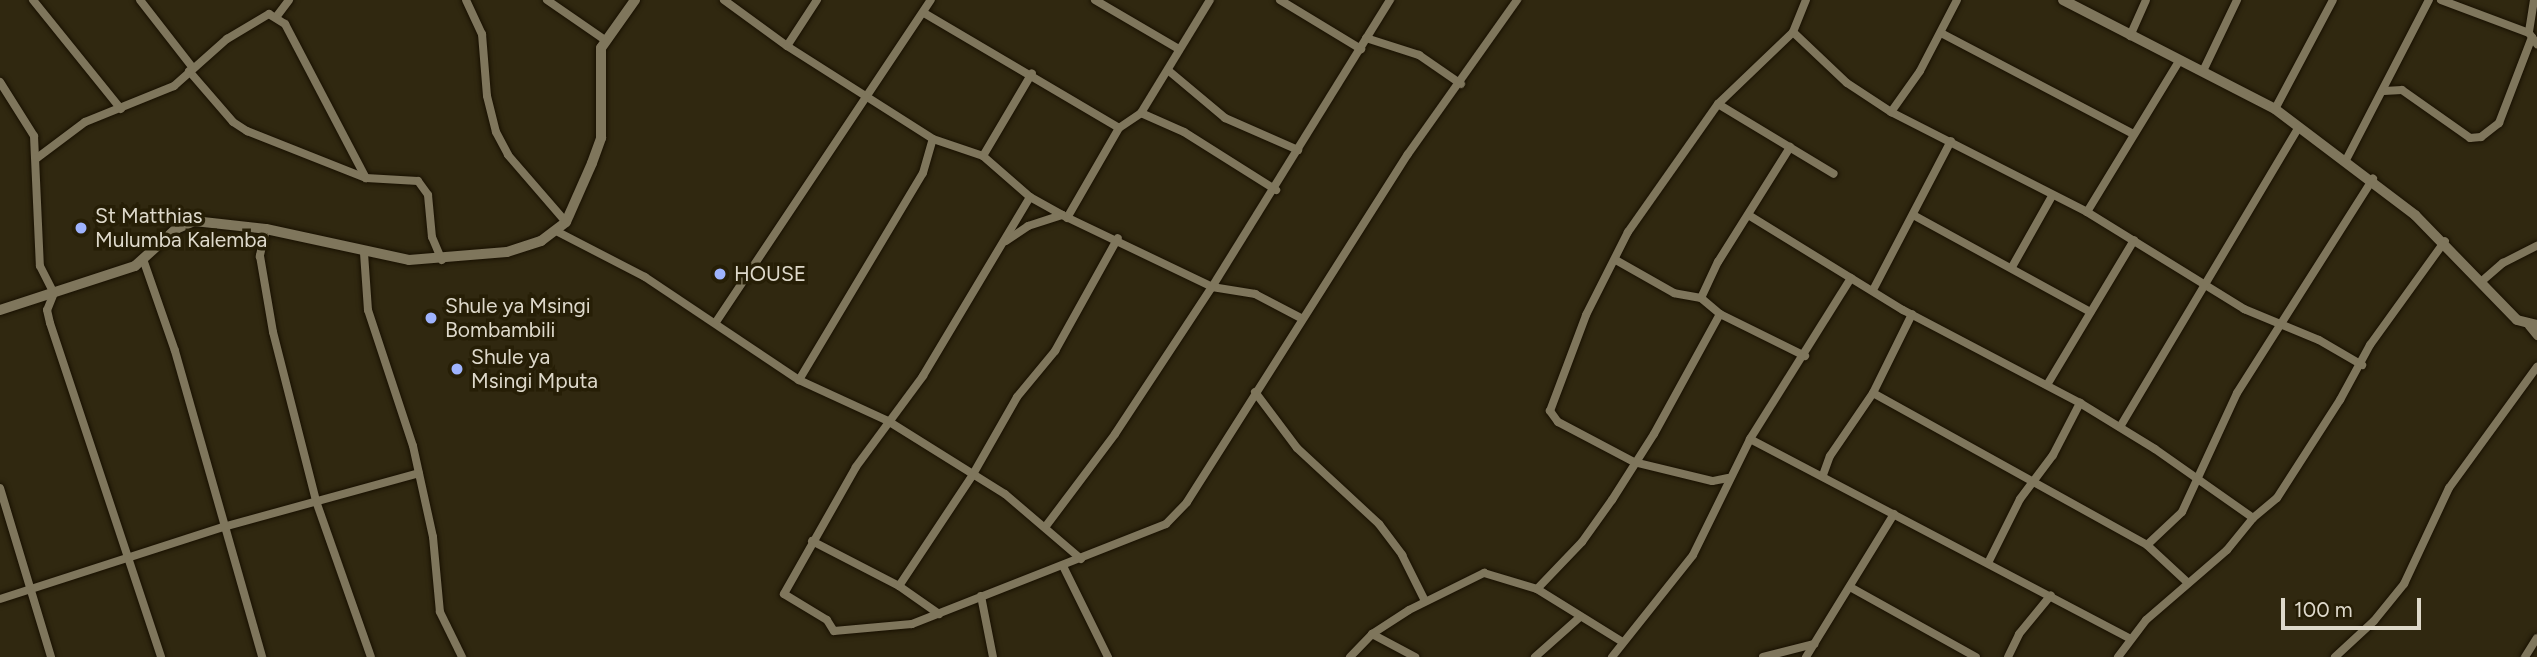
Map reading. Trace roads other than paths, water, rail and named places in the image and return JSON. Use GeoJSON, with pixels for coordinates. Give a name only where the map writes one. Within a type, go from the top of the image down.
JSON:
{"type":"FeatureCollection","features":[{"type":"Feature","properties":{"kind":"street"},"geometry":{"type":"LineString","coordinates":[[33,0],[121,109]]}},
{"type":"Feature","properties":{"kind":"street"},"geometry":{"type":"LineString","coordinates":[[140,0],[233,122],[247,131],[366,178],[418,181],[425,186],[432,237],[442,260]]}},
{"type":"Feature","properties":{"kind":"street"},"geometry":{"type":"LineString","coordinates":[[37,158],[70,131],[174,86],[258,18],[276,16],[289,0]]}},
{"type":"Feature","properties":{"kind":"street"},"geometry":{"type":"LineString","coordinates":[[466,0],[482,34],[487,96],[496,132],[508,155],[566,222]]}},
{"type":"Feature","properties":{"kind":"street"},"geometry":{"type":"LineString","coordinates":[[547,0],[606,40]]}},
{"type":"Feature","properties":{"kind":"street"},"geometry":{"type":"LineString","coordinates":[[0,310],[54,293],[143,259],[186,222],[211,220],[266,229],[364,253],[442,260],[507,252],[558,232],[566,222],[601,138],[597,74],[606,40],[635,0]]}},
{"type":"Feature","properties":{"kind":"street"},"geometry":{"type":"LineString","coordinates":[[724,0],[786,46],[933,139],[983,156],[1030,197],[1064,216],[1118,238],[1212,287],[1255,294],[1301,318]]}},
{"type":"Feature","properties":{"kind":"street"},"geometry":{"type":"LineString","coordinates":[[786,46],[817,0]]}},
{"type":"Feature","properties":{"kind":"street"},"geometry":{"type":"LineString","coordinates":[[716,322],[931,0]]}},
{"type":"Feature","properties":{"kind":"street"},"geometry":{"type":"LineString","coordinates":[[1095,0],[1177,48]]}},
{"type":"Feature","properties":{"kind":"street"},"geometry":{"type":"LineString","coordinates":[[998,251],[1009,237],[1028,226],[1064,216],[1119,128],[1141,113],[1169,71],[1177,48],[1210,0]]}},
{"type":"Feature","properties":{"kind":"street"},"geometry":{"type":"LineString","coordinates":[[1280,0],[1361,49]]}},
{"type":"Feature","properties":{"kind":"street"},"geometry":{"type":"LineString","coordinates":[[1046,526],[1115,434],[1276,190],[1390,0]]}},
{"type":"Feature","properties":{"kind":"street"},"geometry":{"type":"LineString","coordinates":[[1030,197],[923,376],[888,421],[812,541],[784,594],[827,620],[834,631],[885,629],[939,614],[1166,524],[1187,502],[1301,318],[1408,154],[1461,84],[1517,0]]}},
{"type":"Feature","properties":{"kind":"street"},"geometry":{"type":"LineString","coordinates":[[1728,478],[1713,481],[1634,462],[1558,422],[1550,411],[1586,315],[1665,177],[1718,104],[1793,32],[1806,0]]}},
{"type":"Feature","properties":{"kind":"street"},"geometry":{"type":"LineString","coordinates":[[1891,111],[1941,33],[1957,0]]}},
{"type":"Feature","properties":{"kind":"street"},"geometry":{"type":"LineString","coordinates":[[2063,0],[2275,109],[2373,179],[2445,241],[2517,320],[2533,325],[2537,335]]}},
{"type":"Feature","properties":{"kind":"street"},"geometry":{"type":"LineString","coordinates":[[2130,36],[2146,0]]}},
{"type":"Feature","properties":{"kind":"street"},"geometry":{"type":"LineString","coordinates":[[2203,71],[2237,0]]}},
{"type":"Feature","properties":{"kind":"street"},"geometry":{"type":"LineString","coordinates":[[2275,109],[2333,0]]}},
{"type":"Feature","properties":{"kind":"street"},"geometry":{"type":"LineString","coordinates":[[2346,160],[2429,0]]}},
{"type":"Feature","properties":{"kind":"street"},"geometry":{"type":"LineString","coordinates":[[2441,0],[2533,38]]}},
{"type":"Feature","properties":{"kind":"street"},"geometry":{"type":"LineString","coordinates":[[2384,91],[2410,94],[2470,138],[2481,137],[2499,123],[2533,38],[2534,0]]}},
{"type":"Feature","properties":{"kind":"street"},"geometry":{"type":"LineString","coordinates":[[924,13],[1032,73],[1119,128]]}},
{"type":"Feature","properties":{"kind":"street"},"geometry":{"type":"LineString","coordinates":[[276,16],[316,77],[366,178]]}},
{"type":"Feature","properties":{"kind":"street"},"geometry":{"type":"LineString","coordinates":[[1793,32],[1847,83],[1891,111],[2087,212],[2244,309],[2281,322],[2362,365]]}},
{"type":"Feature","properties":{"kind":"street"},"geometry":{"type":"LineString","coordinates":[[1941,33],[2133,134]]}},
{"type":"Feature","properties":{"kind":"street"},"geometry":{"type":"LineString","coordinates":[[1366,38],[1419,55],[1461,84]]}},
{"type":"Feature","properties":{"kind":"street"},"geometry":{"type":"LineString","coordinates":[[2087,212],[2179,61]]}},
{"type":"Feature","properties":{"kind":"street"},"geometry":{"type":"LineString","coordinates":[[1169,71],[1225,118],[1298,150]]}},
{"type":"Feature","properties":{"kind":"street"},"geometry":{"type":"LineString","coordinates":[[983,156],[1032,73]]}},
{"type":"Feature","properties":{"kind":"street"},"geometry":{"type":"LineString","coordinates":[[0,82],[27,119],[37,158],[40,266],[54,293],[47,310],[50,323],[161,657]]}},
{"type":"Feature","properties":{"kind":"street"},"geometry":{"type":"LineString","coordinates":[[1718,104],[1834,174]]}},
{"type":"Feature","properties":{"kind":"street"},"geometry":{"type":"LineString","coordinates":[[1141,113],[1184,132],[1276,190]]}},
{"type":"Feature","properties":{"kind":"street"},"geometry":{"type":"LineString","coordinates":[[2120,427],[2299,127]]}},
{"type":"Feature","properties":{"kind":"street"},"geometry":{"type":"LineString","coordinates":[[799,380],[923,173],[933,139]]}},
{"type":"Feature","properties":{"kind":"street"},"geometry":{"type":"LineString","coordinates":[[1873,290],[1915,216],[1951,141]]}},
{"type":"Feature","properties":{"kind":"street"},"geometry":{"type":"LineString","coordinates":[[1701,298],[1718,262],[1750,216],[1790,147]]}},
{"type":"Feature","properties":{"kind":"street"},"geometry":{"type":"LineString","coordinates":[[2147,545],[2182,512],[2237,393],[2373,179]]}},
{"type":"Feature","properties":{"kind":"street"},"geometry":{"type":"LineString","coordinates":[[2012,267],[2052,196]]}},
{"type":"Feature","properties":{"kind":"street"},"geometry":{"type":"LineString","coordinates":[[1750,216],[1912,314],[2120,427],[2197,477],[2253,518]]}},
{"type":"Feature","properties":{"kind":"street"},"geometry":{"type":"LineString","coordinates":[[1915,216],[2090,312]]}},
{"type":"Feature","properties":{"kind":"street"},"geometry":{"type":"LineString","coordinates":[[266,229],[260,256],[262,277],[316,500],[371,657]]}},
{"type":"Feature","properties":{"kind":"street"},"geometry":{"type":"LineString","coordinates":[[558,232],[645,277],[799,380],[888,421],[972,477],[1005,494],[1046,526],[1080,559]]}},
{"type":"Feature","properties":{"kind":"street"},"geometry":{"type":"LineString","coordinates":[[899,586],[972,477],[1017,397],[1055,351],[1097,282],[1118,238]]}},
{"type":"Feature","properties":{"kind":"street"},"geometry":{"type":"LineString","coordinates":[[2046,385],[2134,240]]}},
{"type":"Feature","properties":{"kind":"street"},"geometry":{"type":"LineString","coordinates":[[2118,657],[2129,638],[2227,550],[2253,518],[2277,498],[2362,365],[2370,345],[2445,241]]}},
{"type":"Feature","properties":{"kind":"street"},"geometry":{"type":"LineString","coordinates":[[2482,281],[2503,263],[2537,246]]}},
{"type":"Feature","properties":{"kind":"street"},"geometry":{"type":"LineString","coordinates":[[364,253],[368,310],[419,473],[433,537],[440,612],[462,657]]}},
{"type":"Feature","properties":{"kind":"street"},"geometry":{"type":"LineString","coordinates":[[143,259],[175,351],[262,657]]}},
{"type":"Feature","properties":{"kind":"street"},"geometry":{"type":"LineString","coordinates":[[1616,260],[1674,293],[1701,298],[1720,314],[1805,356]]}},
{"type":"Feature","properties":{"kind":"street"},"geometry":{"type":"LineString","coordinates":[[1612,657],[1621,641],[1693,555],[1712,523],[1728,478],[1750,439],[1805,356],[1851,278]]}},
{"type":"Feature","properties":{"kind":"street"},"geometry":{"type":"LineString","coordinates":[[1537,589],[1582,542],[1654,434],[1720,314]]}},
{"type":"Feature","properties":{"kind":"street"},"geometry":{"type":"LineString","coordinates":[[1823,475],[1830,456],[1873,393],[1912,314]]}},
{"type":"Feature","properties":{"kind":"street"},"geometry":{"type":"LineString","coordinates":[[2335,657],[2374,621],[2404,584],[2449,488],[2537,367]]}},
{"type":"Feature","properties":{"kind":"street"},"geometry":{"type":"LineString","coordinates":[[1255,392],[1297,448],[1379,524],[1402,555],[1425,601]]}},
{"type":"Feature","properties":{"kind":"street"},"geometry":{"type":"LineString","coordinates":[[1873,393],[2147,545],[2188,583]]}},
{"type":"Feature","properties":{"kind":"street"},"geometry":{"type":"LineString","coordinates":[[1989,561],[2020,499],[2033,484],[2080,403]]}},
{"type":"Feature","properties":{"kind":"street"},"geometry":{"type":"LineString","coordinates":[[1750,439],[1989,561],[2129,638]]}},
{"type":"Feature","properties":{"kind":"street"},"geometry":{"type":"LineString","coordinates":[[0,599],[128,561],[223,527],[419,473]]}},
{"type":"Feature","properties":{"kind":"street"},"geometry":{"type":"LineString","coordinates":[[0,488],[51,657]]}},
{"type":"Feature","properties":{"kind":"street"},"geometry":{"type":"LineString","coordinates":[[1805,657],[1894,514]]}},
{"type":"Feature","properties":{"kind":"street"},"geometry":{"type":"LineString","coordinates":[[812,541],[899,586],[939,614]]}},
{"type":"Feature","properties":{"kind":"street"},"geometry":{"type":"LineString","coordinates":[[1063,566],[1108,657]]}},
{"type":"Feature","properties":{"kind":"street"},"geometry":{"type":"LineString","coordinates":[[1350,657],[1372,634],[1425,601],[1484,573],[1537,589],[1579,618],[1621,641]]}},
{"type":"Feature","properties":{"kind":"street"},"geometry":{"type":"LineString","coordinates":[[1850,587],[1976,657]]}},
{"type":"Feature","properties":{"kind":"street"},"geometry":{"type":"LineString","coordinates":[[2008,657],[2019,634],[2051,595]]}},
{"type":"Feature","properties":{"kind":"street"},"geometry":{"type":"LineString","coordinates":[[981,596],[993,657]]}},
{"type":"Feature","properties":{"kind":"street"},"geometry":{"type":"LineString","coordinates":[[1535,657],[1579,618]]}},
{"type":"Feature","properties":{"kind":"street"},"geometry":{"type":"LineString","coordinates":[[1372,634],[1415,657]]}},
{"type":"Feature","properties":{"kind":"street"},"geometry":{"type":"LineString","coordinates":[[2525,657],[2537,638]]}},
{"type":"Feature","properties":{"kind":"street"},"geometry":{"type":"LineString","coordinates":[[1763,657],[1815,644]]}},
{"type":"Feature","properties":{"kind":"place","name":"St Matthias Mulumba Kalemba"},"geometry":{"type":"Point","coordinates":[81,228]}},
{"type":"Feature","properties":{"kind":"place","name":"HOUSE"},"geometry":{"type":"Point","coordinates":[720,274]}},
{"type":"Feature","properties":{"kind":"place","name":"Shule ya Msingi Bombambili"},"geometry":{"type":"Point","coordinates":[431,318]}},
{"type":"Feature","properties":{"kind":"place","name":"Shule ya Msingi Mputa"},"geometry":{"type":"Point","coordinates":[457,369]}}]}
